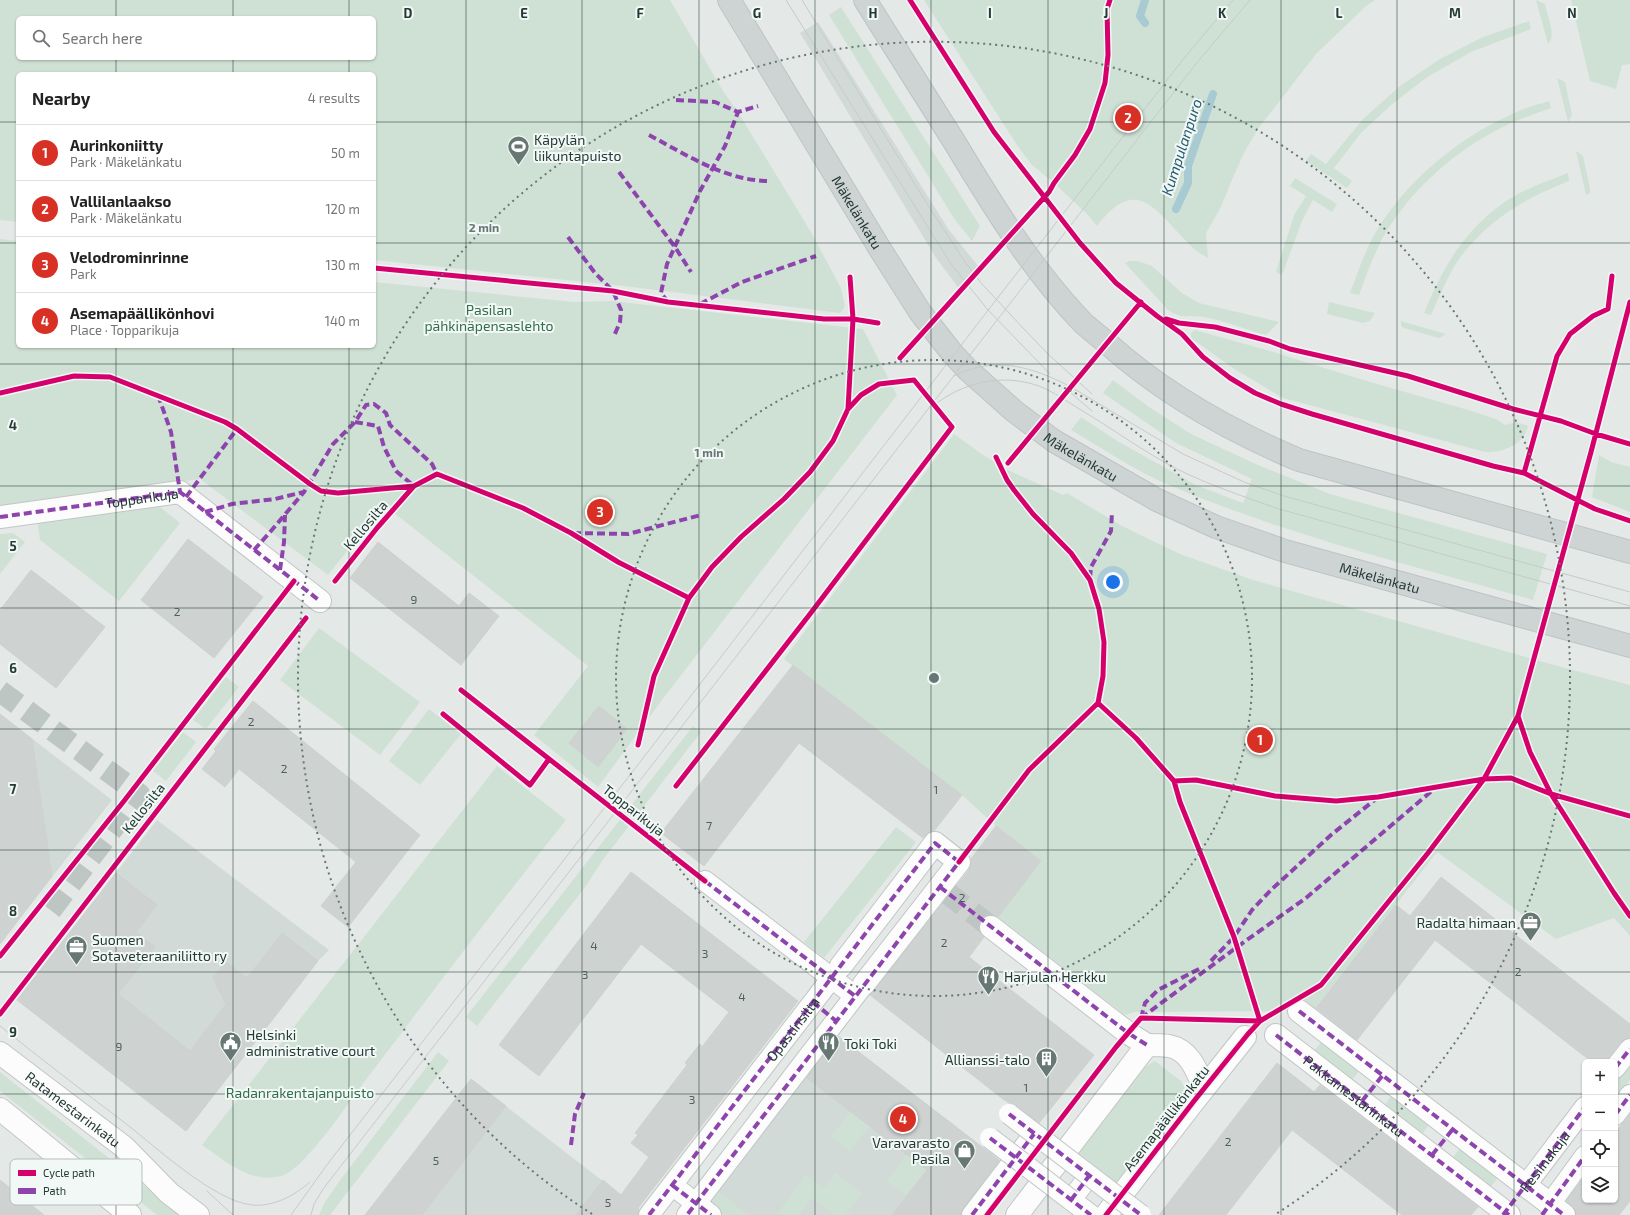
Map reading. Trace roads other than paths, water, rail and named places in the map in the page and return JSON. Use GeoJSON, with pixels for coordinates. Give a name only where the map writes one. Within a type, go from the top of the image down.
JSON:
{"type":"FeatureCollection","features":[{"type":"Feature","properties":{"kind":"main road","name":"Mäkelänkatu"},"geometry":{"type":"LineString","coordinates":[[729,0],[880,249],[920,312],[952,353],[968,370],[1014,411],[1054,442],[1157,500],[1216,527],[1285,551],[1630,646]]}},
{"type":"Feature","properties":{"kind":"main road"},"geometry":{"type":"LineString","coordinates":[[864,0],[1005,225],[1055,291],[1084,323],[1137,368],[1172,394],[1260,444],[1299,460],[1630,552]]}},
{"type":"Feature","properties":{"kind":"street","name":"Topparikuja"},"geometry":{"type":"LineString","coordinates":[[0,517],[180,492],[320,600]]}},
{"type":"Feature","properties":{"kind":"street","name":"Opastinsilta"},"geometry":{"type":"LineString","coordinates":[[649,1215],[935,843],[959,862],[943,889],[860,990]]}},
{"type":"Feature","properties":{"kind":"street"},"geometry":{"type":"LineString","coordinates":[[672,1185],[699,1210],[860,990],[705,881]]}},
{"type":"Feature","properties":{"kind":"street"},"geometry":{"type":"LineString","coordinates":[[991,927],[1147,1045],[1017,1215]]}},
{"type":"Feature","properties":{"kind":"street"},"geometry":{"type":"LineString","coordinates":[[813,1002],[836,1021]]}},
{"type":"Feature","properties":{"kind":"street"},"geometry":{"type":"LineString","coordinates":[[1299,1011],[1383,1075],[1433,1108],[1453,1129],[1526,1185],[1552,1211],[1582,1161]]}},
{"type":"Feature","properties":{"kind":"street","name":"Pakkamestarinkatu"},"geometry":{"type":"LineString","coordinates":[[1276,1035],[1506,1214]]}},
{"type":"Feature","properties":{"kind":"street","name":"Asemapäällikönkatu"},"geometry":{"type":"LineString","coordinates":[[1106,1215],[1245,1037]]}},
{"type":"Feature","properties":{"kind":"street","name":"Asemapäällikönkatu"},"geometry":{"type":"LineString","coordinates":[[1147,1045],[1170,1046],[1182,1052],[1192,1061],[1204,1088]]}},
{"type":"Feature","properties":{"kind":"street"},"geometry":{"type":"LineString","coordinates":[[1618,1064],[1630,1049]]}},
{"type":"Feature","properties":{"kind":"street","name":"Ratamestarinkatu"},"geometry":{"type":"LineString","coordinates":[[0,1053],[124,1147],[136,1159]]}},
{"type":"Feature","properties":{"kind":"street"},"geometry":{"type":"LineString","coordinates":[[1362,1101],[1383,1075]]}},
{"type":"Feature","properties":{"kind":"street"},"geometry":{"type":"LineString","coordinates":[[1618,1111],[1630,1095]]}},
{"type":"Feature","properties":{"kind":"street"},"geometry":{"type":"LineString","coordinates":[[0,1109],[61,1159]]}},
{"type":"Feature","properties":{"kind":"street","name":"Resiinakuja"},"geometry":{"type":"LineString","coordinates":[[1506,1214],[1526,1185],[1582,1112]]}},
{"type":"Feature","properties":{"kind":"street"},"geometry":{"type":"LineString","coordinates":[[1008,1114],[1141,1215]]}},
{"type":"Feature","properties":{"kind":"street"},"geometry":{"type":"LineString","coordinates":[[1432,1155],[1453,1129]]}},
{"type":"Feature","properties":{"kind":"street"},"geometry":{"type":"LineString","coordinates":[[972,1215],[1034,1134]]}},
{"type":"Feature","properties":{"kind":"street"},"geometry":{"type":"LineString","coordinates":[[990,1138],[1091,1215]]}},
{"type":"Feature","properties":{"kind":"street","name":"Ratamestarinkatu"},"geometry":{"type":"LineString","coordinates":[[142,1165],[170,1193],[198,1215]]}},
{"type":"Feature","properties":{"kind":"street"},"geometry":{"type":"LineString","coordinates":[[1071,1200],[1089,1176]]}},
{"type":"Feature","properties":{"kind":"street"},"geometry":{"type":"LineString","coordinates":[[118,1205],[130,1215]]}},
{"type":"Feature","properties":{"kind":"waterway","name":"Kumpulanpuro"},"geometry":{"type":"LineString","coordinates":[[1145,0],[1140,16],[1145,23]]}},
{"type":"Feature","properties":{"kind":"waterway","name":"Kumpulanpuro"},"geometry":{"type":"LineString","coordinates":[[1176,209],[1188,183],[1188,166],[1213,94]]}},
{"type":"Feature","properties":{"kind":"tunnel"},"geometry":{"type":"LineString","coordinates":[[0,691],[139,794],[47,915]]}},
{"type":"Feature","properties":{"kind":"tunnel"},"geometry":{"type":"LineString","coordinates":[[946,892],[991,927]]}},
{"type":"Feature","properties":{"kind":"tram line"},"geometry":{"type":"LineString","coordinates":[[786,0],[951,264],[988,310],[1050,374]]}},
{"type":"Feature","properties":{"kind":"tram line"},"geometry":{"type":"LineString","coordinates":[[802,0],[924,199],[965,262],[982,284],[1048,354],[1092,394]]}},
{"type":"Feature","properties":{"kind":"tram line"},"geometry":{"type":"LineString","coordinates":[[291,1215],[329,1162],[996,300],[1185,57],[1233,0]]}},
{"type":"Feature","properties":{"kind":"tram line"},"geometry":{"type":"LineString","coordinates":[[311,1215],[314,1204],[323,1189],[1195,65],[1250,0]]}},
{"type":"Feature","properties":{"kind":"tram line"},"geometry":{"type":"LineString","coordinates":[[954,376],[984,366],[1014,366],[1028,369],[1071,387],[1183,454],[1244,482],[1284,496],[1630,592]]}},
{"type":"Feature","properties":{"kind":"tram line"},"geometry":{"type":"LineString","coordinates":[[933,406],[957,391],[983,382],[1011,380],[1039,386],[1061,397],[1177,469],[1227,490],[1279,509],[1630,606]]}},
{"type":"Feature","properties":{"kind":"tram line"},"geometry":{"type":"LineString","coordinates":[[1065,388],[1092,411]]}},
{"type":"Feature","properties":{"kind":"tram line"},"geometry":{"type":"LineString","coordinates":[[0,1026],[186,1172],[220,1194],[252,1205],[268,1204],[283,1200],[310,1182]]}},
{"type":"Feature","properties":{"kind":"tram line"},"geometry":{"type":"LineString","coordinates":[[207,1191],[233,1215]]}},
{"type":"Feature","properties":{"kind":"place","name":"Vallilanlaakso"},"geometry":{"type":"Point","coordinates":[1128,118]}},
{"type":"Feature","properties":{"kind":"place","name":"Käpylän liikuntapuisto"},"geometry":{"type":"Point","coordinates":[519,166]}},
{"type":"Feature","properties":{"kind":"place","name":"Velodrominrinne"},"geometry":{"type":"Point","coordinates":[600,512]}},
{"type":"Feature","properties":{"kind":"place","name":"Aurinkoniitty"},"geometry":{"type":"Point","coordinates":[1260,740]}},
{"type":"Feature","properties":{"kind":"place","name":"Radalta himaan"},"geometry":{"type":"Point","coordinates":[1531,942]}},
{"type":"Feature","properties":{"kind":"place","name":"Suomen Sotaveteraaniliitto ry"},"geometry":{"type":"Point","coordinates":[77,966]}},
{"type":"Feature","properties":{"kind":"place","name":"Harjulan Herkku"},"geometry":{"type":"Point","coordinates":[989,996]}},
{"type":"Feature","properties":{"kind":"place","name":"Helsinki administrative court"},"geometry":{"type":"Point","coordinates":[231,1062]}},
{"type":"Feature","properties":{"kind":"place","name":"Toki Toki"},"geometry":{"type":"Point","coordinates":[829,1062]}},
{"type":"Feature","properties":{"kind":"place","name":"Allianssi-talo"},"geometry":{"type":"Point","coordinates":[1046,1078]}},
{"type":"Feature","properties":{"kind":"place","name":"Asemapäällikönhovi"},"geometry":{"type":"Point","coordinates":[903,1119]}},
{"type":"Feature","properties":{"kind":"place","name":"Varavarasto Pasila"},"geometry":{"type":"Point","coordinates":[965,1170]}},
{"type":"Feature","properties":{"kind":"park label","name":"Pasilan pähkinäpensaslehto"},"geometry":{"type":"Point","coordinates":[489,318]}},
{"type":"Feature","properties":{"kind":"park label","name":"Radanrakentajanpuisto"},"geometry":{"type":"Point","coordinates":[300,1092]}}]}
